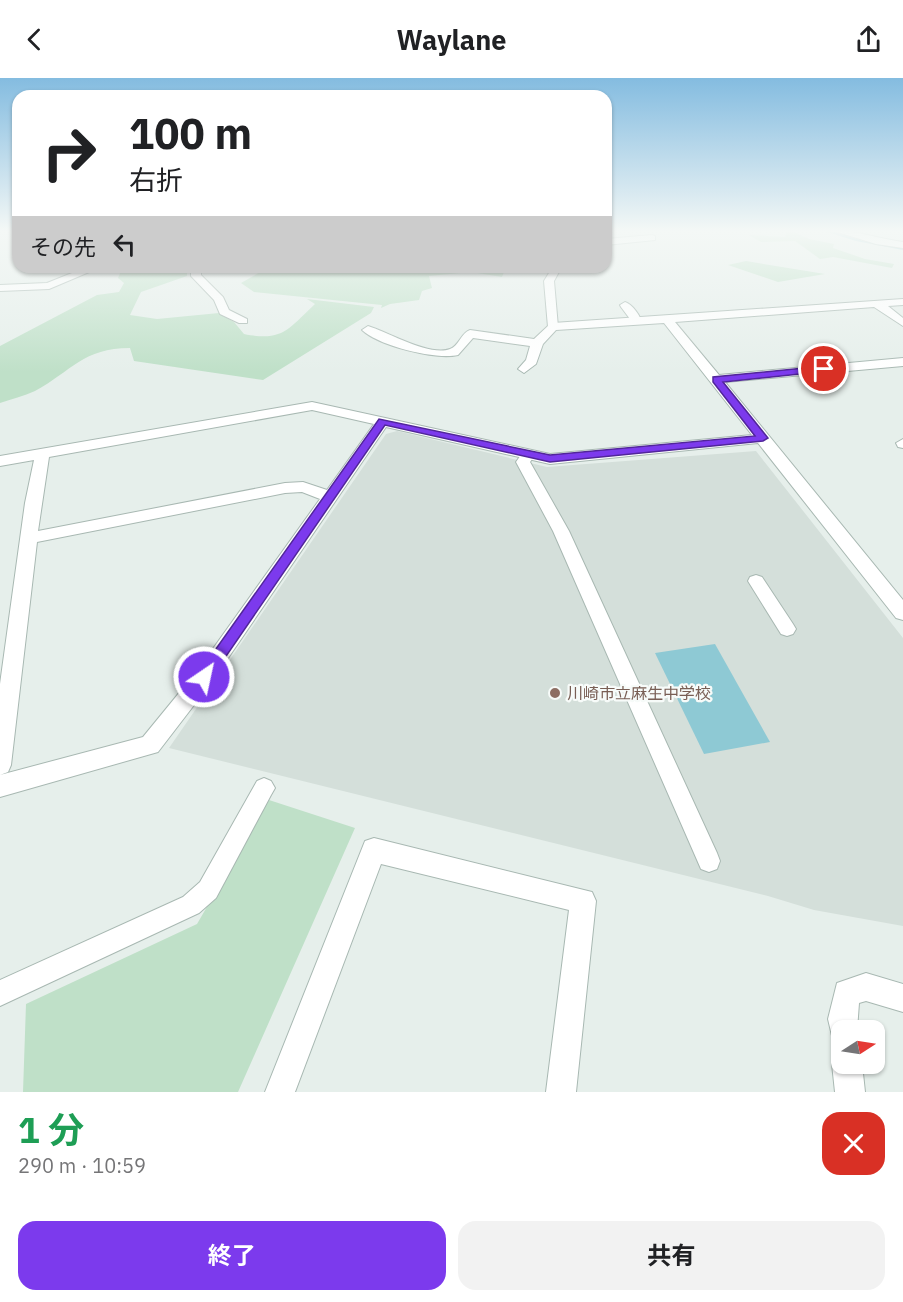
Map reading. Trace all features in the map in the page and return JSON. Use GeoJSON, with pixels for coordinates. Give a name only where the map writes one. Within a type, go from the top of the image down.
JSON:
{"type":"FeatureCollection","features":[{"type":"Feature","properties":{"kind":"street"},"geometry":{"type":"LineString","coordinates":[[0,288],[49,286],[70,277]]}},
{"type":"Feature","properties":{"kind":"street"},"geometry":{"type":"LineString","coordinates":[[197,277],[219,299],[224,312],[243,321]]}},
{"type":"Feature","properties":{"kind":"street"},"geometry":{"type":"LineString","coordinates":[[524,369],[532,361],[537,343],[553,327],[903,302]]}},
{"type":"Feature","properties":{"kind":"street"},"geometry":{"type":"LineString","coordinates":[[878,304],[903,323]]}},
{"type":"Feature","properties":{"kind":"street"},"geometry":{"type":"LineString","coordinates":[[667,319],[903,614]]}},
{"type":"Feature","properties":{"kind":"street"},"geometry":{"type":"LineString","coordinates":[[368,330],[400,343],[447,355],[457,351],[470,334],[537,343]]}},
{"type":"Feature","properties":{"kind":"street"},"geometry":{"type":"LineString","coordinates":[[716,380],[903,362]]}},
{"type":"Feature","properties":{"kind":"street"},"geometry":{"type":"LineString","coordinates":[[0,461],[312,406],[550,459],[763,438]]}},
{"type":"Feature","properties":{"kind":"street"},"geometry":{"type":"LineString","coordinates":[[0,786],[150,745],[204,677],[383,421]]}},
{"type":"Feature","properties":{"kind":"street"},"geometry":{"type":"LineString","coordinates":[[0,765],[42,455]]}},
{"type":"Feature","properties":{"kind":"street"},"geometry":{"type":"LineString","coordinates":[[29,538],[285,488],[303,487],[332,497]]}},
{"type":"Feature","properties":{"kind":"street"},"geometry":{"type":"LineString","coordinates":[[280,1092],[374,850],[583,901],[561,1092]]}},
{"type":"Feature","properties":{"kind":"street"},"geometry":{"type":"LineString","coordinates":[[842,1020],[847,993],[866,987],[903,998]]}},
{"type":"Feature","properties":{"kind":"street"},"geometry":{"type":"LineString","coordinates":[[848,1074],[850,1092]]}},
{"type":"Feature","properties":{"kind":"lane"},"geometry":{"type":"LineString","coordinates":[[551,277],[549,281],[553,327]]}},
{"type":"Feature","properties":{"kind":"lane"},"geometry":{"type":"LineString","coordinates":[[625,305],[637,321]]}},
{"type":"Feature","properties":{"kind":"lane"},"geometry":{"type":"LineString","coordinates":[[528,455],[523,462],[561,531],[709,861]]}},
{"type":"Feature","properties":{"kind":"lane"},"geometry":{"type":"LineString","coordinates":[[756,581],[787,629]]}},
{"type":"Feature","properties":{"kind":"lane"},"geometry":{"type":"LineString","coordinates":[[0,993],[191,905],[208,890],[264,788]]}},
{"type":"Feature","properties":{"kind":"shaded area","name":"川崎市立麻生中学校"},"geometry":{"type":"Polygon","coordinates":[[[397,431],[547,467],[756,451],[903,638],[903,926],[814,910],[768,896],[169,748],[386,434],[397,431]]]}},
{"type":"Feature","properties":{"kind":"green space"},"geometry":{"type":"Polygon","coordinates":[[[183,277],[141,292],[130,315],[157,319],[219,313],[234,322],[244,334],[257,336],[276,335],[291,327],[315,304],[307,299],[374,307],[371,313],[263,380],[134,361],[130,348],[114,349],[89,356],[35,391],[0,403],[0,346],[97,295],[119,292],[124,283],[118,278],[183,277]]]}},
{"type":"Feature","properties":{"kind":"green space"},"geometry":{"type":"Polygon","coordinates":[[[251,277],[429,277],[432,288],[422,291],[419,300],[390,304],[381,308],[382,305],[254,292],[241,283],[251,277]]]}},
{"type":"Feature","properties":{"kind":"green space"},"geometry":{"type":"Polygon","coordinates":[[[764,277],[805,277],[778,282],[764,277]]]}},
{"type":"Feature","properties":{"kind":"green space"},"geometry":{"type":"Polygon","coordinates":[[[269,800],[355,828],[238,1092],[23,1092],[26,1004],[197,924],[269,800]]]}},
{"type":"Feature","properties":{"kind":"water"},"geometry":{"type":"Polygon","coordinates":[[[715,644],[770,742],[704,754],[655,653],[715,644]]]}},
{"type":"Feature","properties":{"kind":"place","name":"川崎市立麻生中学校"},"geometry":{"type":"Point","coordinates":[555,693]}},
{"type":"Feature","properties":{"kind":"route"},"geometry":{"type":"LineString","coordinates":[[204,677],[383,421],[550,459],[763,438],[716,380],[824,369]]}}]}
